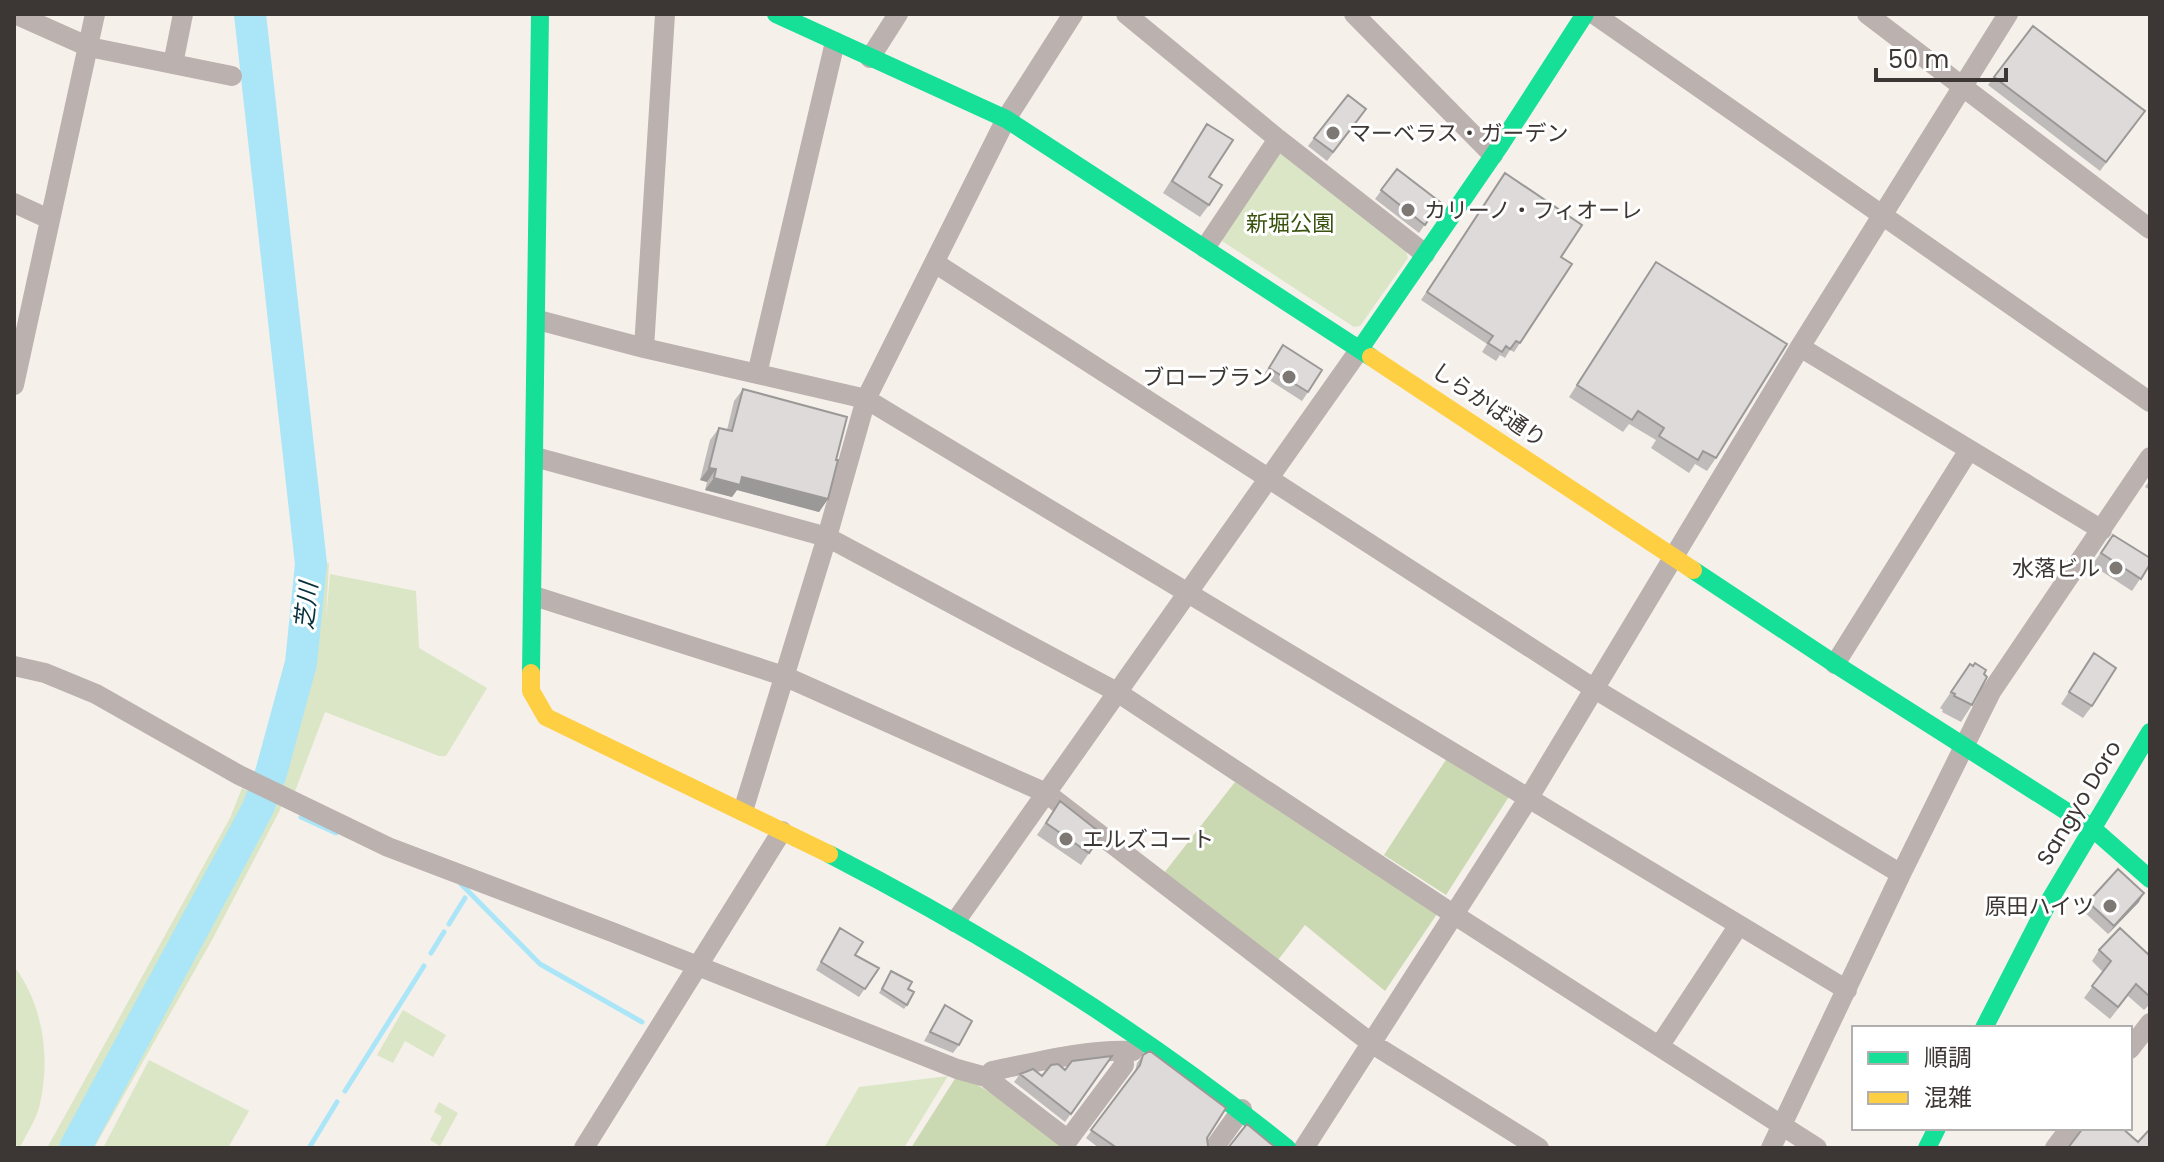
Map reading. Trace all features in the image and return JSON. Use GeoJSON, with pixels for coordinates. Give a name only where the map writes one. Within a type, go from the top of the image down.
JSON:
{"type":"FeatureCollection","features":[{"type":"Feature","properties":{"kind":"street"},"geometry":{"type":"LineString","coordinates":[[15,14],[89,47],[232,76]]}},
{"type":"Feature","properties":{"kind":"street"},"geometry":{"type":"LineString","coordinates":[[14,385],[21,314],[49,219],[95,14]]}},
{"type":"Feature","properties":{"kind":"street"},"geometry":{"type":"LineString","coordinates":[[173,64],[183,14]]}},
{"type":"Feature","properties":{"kind":"street"},"geometry":{"type":"LineString","coordinates":[[540,14],[531,691],[546,717],[782,831],[955,922],[1056,980],[1191,1070],[1287,1148]]}},
{"type":"Feature","properties":{"kind":"street"},"geometry":{"type":"LineString","coordinates":[[644,348],[665,14]]}},
{"type":"Feature","properties":{"kind":"street","name":"しらかば通り"},"geometry":{"type":"LineString","coordinates":[[776,14],[1006,119],[1835,664],[2091,827],[2150,879]]}},
{"type":"Feature","properties":{"kind":"street"},"geometry":{"type":"LineString","coordinates":[[870,58],[898,14]]}},
{"type":"Feature","properties":{"kind":"street"},"geometry":{"type":"LineString","coordinates":[[743,811],[866,399],[1006,119],[1073,14]]}},
{"type":"Feature","properties":{"kind":"street"},"geometry":{"type":"LineString","coordinates":[[1126,14],[1425,254]]}},
{"type":"Feature","properties":{"kind":"street"},"geometry":{"type":"LineString","coordinates":[[1354,14],[1493,155]]}},
{"type":"Feature","properties":{"kind":"street"},"geometry":{"type":"LineString","coordinates":[[955,922],[1360,349],[1585,14]]}},
{"type":"Feature","properties":{"kind":"street"},"geometry":{"type":"LineString","coordinates":[[1594,14],[2150,402]]}},
{"type":"Feature","properties":{"kind":"street"},"geometry":{"type":"LineString","coordinates":[[1867,14],[2150,229]]}},
{"type":"Feature","properties":{"kind":"street"},"geometry":{"type":"LineString","coordinates":[[1304,1148],[1528,799],[1800,347],[2008,14]]}},
{"type":"Feature","properties":{"kind":"street"},"geometry":{"type":"LineString","coordinates":[[757,374],[835,42]]}},
{"type":"Feature","properties":{"kind":"street"},"geometry":{"type":"LineString","coordinates":[[1205,248],[1278,139]]}},
{"type":"Feature","properties":{"kind":"street"},"geometry":{"type":"LineString","coordinates":[[14,203],[49,219]]}},
{"type":"Feature","properties":{"kind":"street"},"geometry":{"type":"LineString","coordinates":[[935,263],[1593,688],[1901,874]]}},
{"type":"Feature","properties":{"kind":"street"},"geometry":{"type":"LineString","coordinates":[[538,320],[644,348],[866,399],[1847,990]]}},
{"type":"Feature","properties":{"kind":"street"},"geometry":{"type":"LineString","coordinates":[[1800,347],[2102,530]]}},
{"type":"Feature","properties":{"kind":"street"},"geometry":{"type":"LineString","coordinates":[[1835,664],[1969,450]]}},
{"type":"Feature","properties":{"kind":"street"},"geometry":{"type":"LineString","coordinates":[[535,457],[827,537],[1117,692],[1453,914],[1817,1148]]}},
{"type":"Feature","properties":{"kind":"street"},"geometry":{"type":"LineString","coordinates":[[1771,1148],[1991,692],[2150,457]]}},
{"type":"Feature","properties":{"kind":"street"},"geometry":{"type":"LineString","coordinates":[[534,596],[784,676],[1046,793],[1371,1043],[1539,1148]]}},
{"type":"Feature","properties":{"kind":"street"},"geometry":{"type":"LineString","coordinates":[[14,666],[45,673],[96,694],[239,775],[388,847],[957,1069],[986,1077],[1068,1140],[1124,1065],[1123,1051]]}},
{"type":"Feature","properties":{"kind":"street","name":"Sangyo Doro"},"geometry":{"type":"LineString","coordinates":[[1985,1026],[2016,962],[2091,827],[2150,732]]}},
{"type":"Feature","properties":{"kind":"street"},"geometry":{"type":"LineString","coordinates":[[584,1148],[782,831]]}},
{"type":"Feature","properties":{"kind":"street"},"geometry":{"type":"LineString","coordinates":[[1660,1045],[1739,925]]}},
{"type":"Feature","properties":{"kind":"street"},"geometry":{"type":"LineString","coordinates":[[2132,1046],[2150,1023]]}},
{"type":"Feature","properties":{"kind":"street"},"geometry":{"type":"LineString","coordinates":[[986,1077],[992,1071],[1063,1057],[1103,1050],[1133,1051],[1142,1039]]}},
{"type":"Feature","properties":{"kind":"street"},"geometry":{"type":"LineString","coordinates":[[1214,1148],[1242,1109]]}},
{"type":"Feature","properties":{"kind":"street"},"geometry":{"type":"LineString","coordinates":[[1927,1148],[1936,1130]]}},
{"type":"Feature","properties":{"kind":"street"},"geometry":{"type":"LineString","coordinates":[[2055,1148],[2068,1130]]}},
{"type":"Feature","properties":{"kind":"green space","name":"新堀公園"},"geometry":{"type":"Polygon","coordinates":[[[1283,151],[1406,251],[1408,258],[1360,326],[1354,327],[1222,241],[1220,233],[1274,153],[1283,151]]]}},
{"type":"Feature","properties":{"kind":"green space"},"geometry":{"type":"Polygon","coordinates":[[[329,563],[326,620],[330,574],[416,591],[419,648],[487,688],[446,756],[325,712],[294,794],[286,791],[280,810],[212,940],[94,1148],[78,1148],[260,810],[282,751],[306,659],[314,597],[314,565],[329,563]]]}},
{"type":"Feature","properties":{"kind":"green space"},"geometry":{"type":"Polygon","coordinates":[[[1449,755],[1510,795],[1446,895],[1384,855],[1449,755]]]}},
{"type":"Feature","properties":{"kind":"green space"},"geometry":{"type":"Polygon","coordinates":[[[1235,782],[1439,911],[1385,991],[1305,925],[1278,960],[1164,873],[1235,782]]]}},
{"type":"Feature","properties":{"kind":"green space"},"geometry":{"type":"Polygon","coordinates":[[[242,788],[259,796],[254,808],[125,1055],[71,1148],[47,1148],[230,818],[242,788]]]}},
{"type":"Feature","properties":{"kind":"green space"},"geometry":{"type":"Polygon","coordinates":[[[14,966],[32,998],[44,1053],[39,1108],[20,1147],[14,1144],[14,966]]]}},
{"type":"Feature","properties":{"kind":"green space"},"geometry":{"type":"Polygon","coordinates":[[[403,1010],[446,1035],[433,1057],[405,1041],[393,1063],[377,1055],[403,1010]]]}},
{"type":"Feature","properties":{"kind":"green space"},"geometry":{"type":"Polygon","coordinates":[[[149,1060],[249,1111],[228,1148],[103,1148],[149,1060]]]}},
{"type":"Feature","properties":{"kind":"green space"},"geometry":{"type":"Polygon","coordinates":[[[948,1076],[904,1148],[824,1148],[859,1087],[948,1076]]]}},
{"type":"Feature","properties":{"kind":"green space"},"geometry":{"type":"Polygon","coordinates":[[[963,1076],[1068,1148],[911,1148],[956,1077],[963,1076]]]}},
{"type":"Feature","properties":{"kind":"green space"},"geometry":{"type":"Polygon","coordinates":[[[439,1102],[458,1113],[440,1146],[430,1140],[442,1117],[434,1112],[439,1102]]]}},
{"type":"Feature","properties":{"kind":"building"},"geometry":{"type":"Polygon","coordinates":[[[2033,26],[2145,111],[2106,162],[1994,77],[2033,26]]]}},
{"type":"Feature","properties":{"kind":"building","name":"マーベラス・ガーデン"},"geometry":{"type":"Polygon","coordinates":[[[1348,95],[1366,109],[1333,152],[1314,138],[1348,95]]]}},
{"type":"Feature","properties":{"kind":"building"},"geometry":{"type":"Polygon","coordinates":[[[1207,124],[1233,140],[1209,177],[1222,185],[1209,205],[1172,181],[1207,124]]]}},
{"type":"Feature","properties":{"kind":"building"},"geometry":{"type":"Polygon","coordinates":[[[1397,169],[1440,202],[1425,225],[1381,190],[1397,169]]]}},
{"type":"Feature","properties":{"kind":"building"},"geometry":{"type":"Polygon","coordinates":[[[1505,173],[1582,225],[1561,257],[1572,264],[1520,343],[1516,341],[1510,349],[1506,346],[1502,352],[1488,343],[1493,336],[1427,292],[1505,173]]]}},
{"type":"Feature","properties":{"kind":"building"},"geometry":{"type":"Polygon","coordinates":[[[1656,262],[1787,344],[1716,458],[1703,451],[1698,460],[1659,436],[1664,428],[1638,411],[1632,420],[1577,385],[1656,262]]]}},
{"type":"Feature","properties":{"kind":"building"},"geometry":{"type":"Polygon","coordinates":[[[1283,345],[1322,370],[1308,392],[1269,368],[1283,345]]]}},
{"type":"Feature","properties":{"kind":"building"},"geometry":{"type":"Polygon","coordinates":[[[743,389],[847,417],[828,499],[742,477],[740,485],[714,478],[716,469],[709,468],[719,428],[732,431],[743,389]]]}},
{"type":"Feature","properties":{"kind":"building"},"geometry":{"type":"Polygon","coordinates":[[[2113,535],[2150,558],[2141,579],[2101,553],[2113,535]]]}},
{"type":"Feature","properties":{"kind":"building"},"geometry":{"type":"Polygon","coordinates":[[[2094,653],[2116,668],[2092,706],[2069,692],[2094,653]]]}},
{"type":"Feature","properties":{"kind":"building"},"geometry":{"type":"Polygon","coordinates":[[[1975,663],[1986,670],[1984,674],[1987,677],[1972,705],[1951,692],[1970,664],[1973,666],[1975,663]]]}},
{"type":"Feature","properties":{"kind":"building"},"geometry":{"type":"Polygon","coordinates":[[[1060,801],[1102,834],[1089,853],[1046,823],[1060,801]]]}},
{"type":"Feature","properties":{"kind":"building","name":"原田ハイツ"},"geometry":{"type":"Polygon","coordinates":[[[2118,869],[2144,893],[2114,926],[2088,902],[2118,869]]]}},
{"type":"Feature","properties":{"kind":"building"},"geometry":{"type":"Polygon","coordinates":[[[840,928],[863,942],[855,955],[879,968],[865,989],[821,962],[840,928]]]}},
{"type":"Feature","properties":{"kind":"building"},"geometry":{"type":"Polygon","coordinates":[[[2120,928],[2150,956],[2150,997],[2136,984],[2118,1007],[2092,986],[2111,961],[2099,950],[2120,928]]]}},
{"type":"Feature","properties":{"kind":"building"},"geometry":{"type":"Polygon","coordinates":[[[891,971],[912,982],[908,989],[914,992],[907,1005],[882,989],[891,971]]]}},
{"type":"Feature","properties":{"kind":"building"},"geometry":{"type":"Polygon","coordinates":[[[945,1005],[972,1021],[959,1045],[930,1032],[945,1005]]]}},
{"type":"Feature","properties":{"kind":"building"},"geometry":{"type":"Polygon","coordinates":[[[1150,1051],[1226,1108],[1207,1138],[1210,1148],[1117,1148],[1091,1130],[1140,1065],[1143,1055],[1150,1051]]]}},
{"type":"Feature","properties":{"kind":"building"},"geometry":{"type":"Polygon","coordinates":[[[1112,1056],[1071,1114],[1020,1074],[1033,1069],[1042,1076],[1051,1065],[1058,1064],[1065,1070],[1072,1061],[1112,1056]]]}},
{"type":"Feature","properties":{"kind":"building"},"geometry":{"type":"Polygon","coordinates":[[[1247,1124],[1276,1148],[1228,1148],[1247,1124]]]}},
{"type":"Feature","properties":{"kind":"building"},"geometry":{"type":"Polygon","coordinates":[[[2150,1129],[2150,1148],[2068,1148],[2082,1130],[2124,1130],[2138,1142],[2150,1129]]]}},
{"type":"Feature","properties":{"kind":"waterway","name":"芝川"},"geometry":{"type":"LineString","coordinates":[[75,1148],[258,808],[271,773],[301,663],[311,564],[250,14]]}},
{"type":"Feature","properties":{"kind":"waterway"},"geometry":{"type":"LineString","coordinates":[[301,817],[336,833]]}},
{"type":"Feature","properties":{"kind":"waterway"},"geometry":{"type":"LineString","coordinates":[[461,884],[540,964],[642,1022]]}},
{"type":"Feature","properties":{"kind":"waterway"},"geometry":{"type":"LineString","coordinates":[[449,924],[465,898]]}},
{"type":"Feature","properties":{"kind":"waterway"},"geometry":{"type":"LineString","coordinates":[[431,953],[444,932]]}},
{"type":"Feature","properties":{"kind":"waterway"},"geometry":{"type":"LineString","coordinates":[[345,1091],[424,966]]}},
{"type":"Feature","properties":{"kind":"waterway"},"geometry":{"type":"LineString","coordinates":[[309,1148],[337,1102]]}},
{"type":"Feature","properties":{"kind":"traffic: fast"},"geometry":{"type":"LineString","coordinates":[[531,673],[540,14]]}},
{"type":"Feature","properties":{"kind":"traffic: fast"},"geometry":{"type":"LineString","coordinates":[[776,14],[1006,119],[1371,357]]}},
{"type":"Feature","properties":{"kind":"traffic: fast"},"geometry":{"type":"LineString","coordinates":[[1360,349],[1499,147],[1585,14]]}},
{"type":"Feature","properties":{"kind":"traffic: fast"},"geometry":{"type":"LineString","coordinates":[[1693,570],[2091,827],[2150,879]]}},
{"type":"Feature","properties":{"kind":"traffic: fast"},"geometry":{"type":"LineString","coordinates":[[1985,1026],[2048,903],[2150,732]]}},
{"type":"Feature","properties":{"kind":"traffic: fast"},"geometry":{"type":"LineString","coordinates":[[829,854],[950,919],[1066,989],[1178,1065],[1287,1148]]}},
{"type":"Feature","properties":{"kind":"traffic: fast"},"geometry":{"type":"LineString","coordinates":[[1927,1148],[1936,1130]]}},
{"type":"Feature","properties":{"kind":"traffic: slow"},"geometry":{"type":"LineString","coordinates":[[1371,357],[1693,570]]}},
{"type":"Feature","properties":{"kind":"traffic: slow"},"geometry":{"type":"LineString","coordinates":[[531,673],[531,691],[546,717],[829,854]]}},
{"type":"Feature","properties":{"kind":"place","name":"マーベラス・ガーデン"},"geometry":{"type":"Point","coordinates":[1333,133]}},
{"type":"Feature","properties":{"kind":"place","name":"カリーノ・フィオーレ"},"geometry":{"type":"Point","coordinates":[1408,210]}},
{"type":"Feature","properties":{"kind":"place","name":"ブローブラン"},"geometry":{"type":"Point","coordinates":[1289,377]}},
{"type":"Feature","properties":{"kind":"place","name":"水落ビル"},"geometry":{"type":"Point","coordinates":[2116,568]}},
{"type":"Feature","properties":{"kind":"place","name":"エルズコート"},"geometry":{"type":"Point","coordinates":[1066,839]}},
{"type":"Feature","properties":{"kind":"place","name":"原田ハイツ"},"geometry":{"type":"Point","coordinates":[2110,906]}}]}
